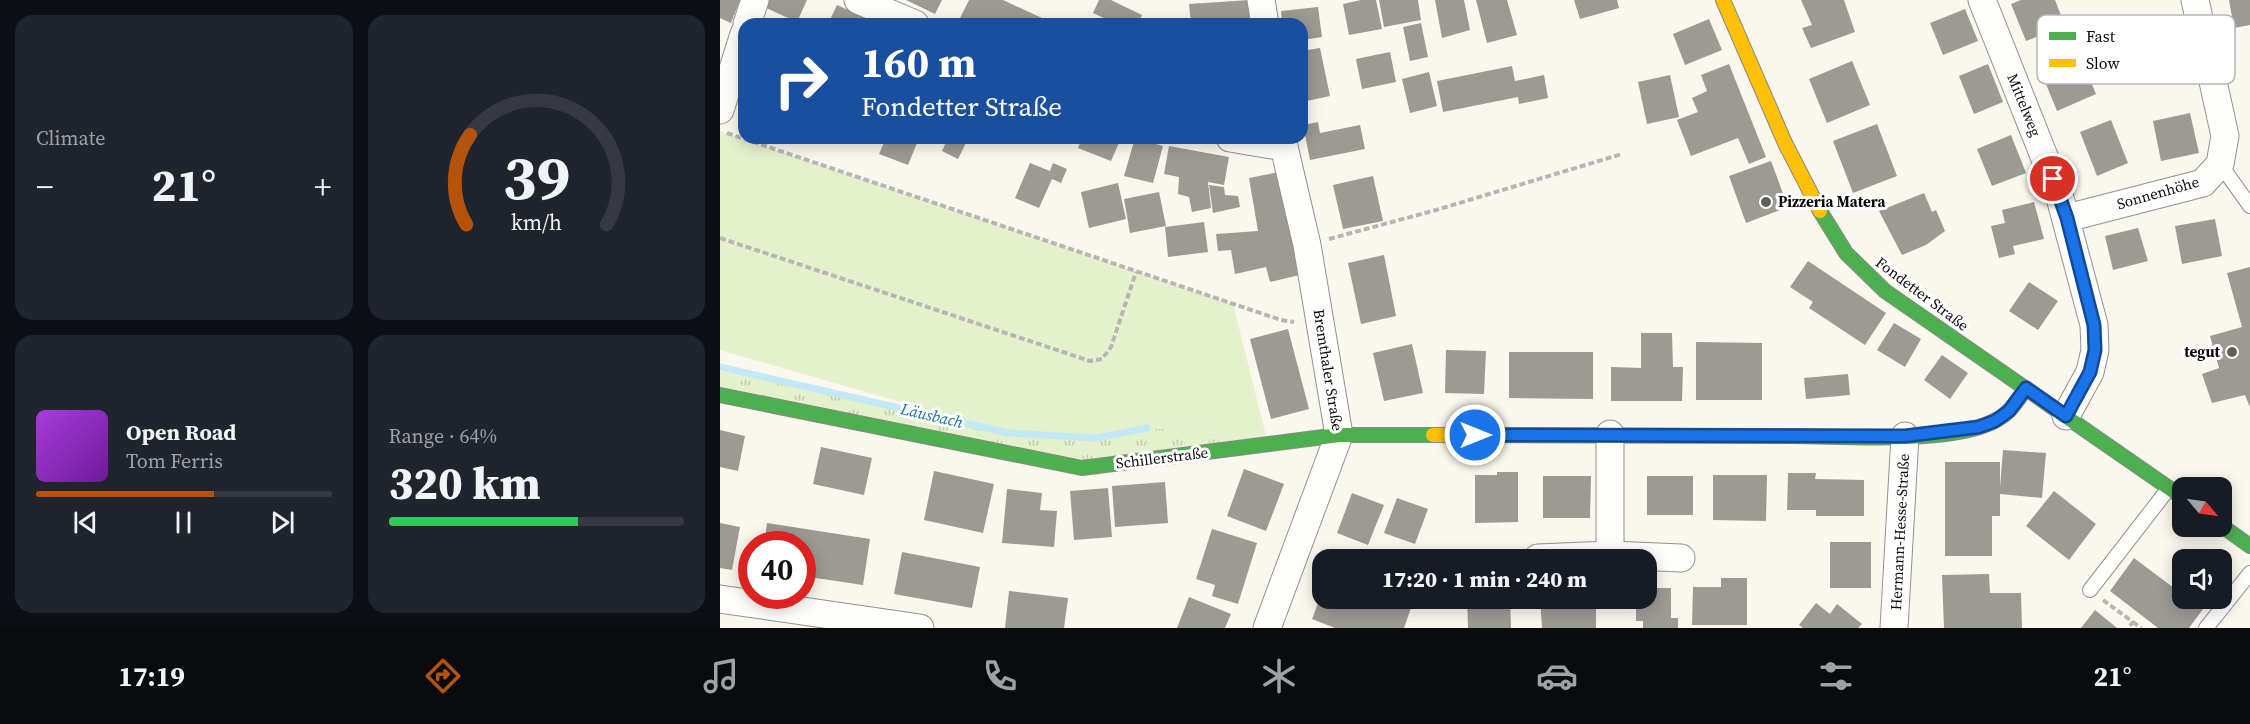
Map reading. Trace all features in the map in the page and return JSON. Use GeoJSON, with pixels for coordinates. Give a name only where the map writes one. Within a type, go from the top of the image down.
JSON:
{"type":"FeatureCollection","features":[{"type":"Feature","properties":{"kind":"street"},"geometry":{"type":"LineString","coordinates":[[749,18],[755,0]]}},
{"type":"Feature","properties":{"kind":"street"},"geometry":{"type":"LineString","coordinates":[[858,0],[901,18]]}},
{"type":"Feature","properties":{"kind":"street"},"geometry":{"type":"LineString","coordinates":[[1261,0],[1264,18]]}},
{"type":"Feature","properties":{"kind":"street","name":"Fondetter Straße"},"geometry":{"type":"LineString","coordinates":[[1723,0],[1785,143],[1826,224],[1846,253],[1885,291],[2172,490]]}},
{"type":"Feature","properties":{"kind":"street","name":"Mittelweg"},"geometry":{"type":"LineString","coordinates":[[1982,0],[2067,218],[2094,325],[2095,350],[2090,372],[2066,416]]}},
{"type":"Feature","properties":{"kind":"street"},"geometry":{"type":"LineString","coordinates":[[2195,0],[2198,15]]}},
{"type":"Feature","properties":{"kind":"street"},"geometry":{"type":"LineString","coordinates":[[720,110],[738,53]]}},
{"type":"Feature","properties":{"kind":"street"},"geometry":{"type":"LineString","coordinates":[[2214,84],[2225,136],[2220,164]]}},
{"type":"Feature","properties":{"kind":"street","name":"Bremthaler Straße"},"geometry":{"type":"LineString","coordinates":[[1267,628],[1339,435],[1307,245],[1283,144]]}},
{"type":"Feature","properties":{"kind":"street","name":"Sonnenhöhe"},"geometry":{"type":"LineString","coordinates":[[2067,218],[2203,183],[2220,164]]}},
{"type":"Feature","properties":{"kind":"street","name":"Schillerstraße"},"geometry":{"type":"LineString","coordinates":[[720,394],[732,399],[1082,468],[1268,446],[1339,435],[1905,436],[1979,427],[1995,421],[2009,411],[2026,388]]}},
{"type":"Feature","properties":{"kind":"street"},"geometry":{"type":"LineString","coordinates":[[1610,434],[1610,549]]}},
{"type":"Feature","properties":{"kind":"street","name":"Hermann-Hesse-Straße"},"geometry":{"type":"LineString","coordinates":[[1894,628],[1905,436]]}},
{"type":"Feature","properties":{"kind":"street"},"geometry":{"type":"LineString","coordinates":[[2232,532],[2250,546]]}},
{"type":"Feature","properties":{"kind":"street"},"geometry":{"type":"LineString","coordinates":[[1657,557],[1681,558]]}},
{"type":"Feature","properties":{"kind":"street"},"geometry":{"type":"LineString","coordinates":[[720,599],[920,628]]}},
{"type":"Feature","properties":{"kind":"lane"},"geometry":{"type":"LineString","coordinates":[[2220,164],[2228,179],[2250,206]]}},
{"type":"Feature","properties":{"kind":"lane"},"geometry":{"type":"LineString","coordinates":[[2090,590],[2169,488]]}},
{"type":"Feature","properties":{"kind":"lane"},"geometry":{"type":"LineString","coordinates":[[2206,628],[2250,573]]}},
{"type":"Feature","properties":{"kind":"path"},"geometry":{"type":"LineString","coordinates":[[720,131],[738,137]]}},
{"type":"Feature","properties":{"kind":"path"},"geometry":{"type":"LineString","coordinates":[[758,144],[1281,320],[1322,324]]}},
{"type":"Feature","properties":{"kind":"path"},"geometry":{"type":"LineString","coordinates":[[1307,245],[1436,210],[1622,154]]}},
{"type":"Feature","properties":{"kind":"path"},"geometry":{"type":"LineString","coordinates":[[720,238],[1090,361],[1102,359],[1111,347],[1136,272]]}},
{"type":"Feature","properties":{"kind":"path"},"geometry":{"type":"LineString","coordinates":[[2090,590],[2141,628]]}},
{"type":"Feature","properties":{"kind":"path"},"geometry":{"type":"LineString","coordinates":[[2128,628],[2133,622]]}},
{"type":"Feature","properties":{"kind":"green space"},"geometry":{"type":"Polygon","coordinates":[[[720,131],[738,137],[738,144],[759,144],[1233,304],[1266,436],[1147,428],[1096,438],[1008,433],[720,350],[720,131]]]}},
{"type":"Feature","properties":{"kind":"green space"},"geometry":{"type":"Polygon","coordinates":[[[720,371],[1008,433],[1096,438],[1147,428],[1266,436],[1082,468],[720,395],[720,371]]]}},
{"type":"Feature","properties":{"kind":"building"},"geometry":{"type":"Polygon","coordinates":[[[720,0],[740,0],[731,23],[720,18],[720,0]]]}},
{"type":"Feature","properties":{"kind":"building"},"geometry":{"type":"Polygon","coordinates":[[[767,0],[807,0],[799,18],[788,18],[764,7],[767,0]]]}},
{"type":"Feature","properties":{"kind":"building"},"geometry":{"type":"Polygon","coordinates":[[[906,0],[942,0],[935,14],[906,0]]]}},
{"type":"Feature","properties":{"kind":"building"},"geometry":{"type":"Polygon","coordinates":[[[969,0],[1003,0],[1042,18],[960,18],[969,0]]]}},
{"type":"Feature","properties":{"kind":"building"},"geometry":{"type":"Polygon","coordinates":[[[1099,0],[1111,0],[1142,15],[1141,18],[1103,18],[1093,13],[1099,0]]]}},
{"type":"Feature","properties":{"kind":"building"},"geometry":{"type":"Polygon","coordinates":[[[1250,0],[1252,18],[1190,18],[1189,4],[1250,0]]]}},
{"type":"Feature","properties":{"kind":"building"},"geometry":{"type":"Polygon","coordinates":[[[1361,0],[1376,0],[1382,29],[1349,35],[1343,4],[1361,0]]]}},
{"type":"Feature","properties":{"kind":"building"},"geometry":{"type":"Polygon","coordinates":[[[1379,0],[1418,0],[1421,20],[1384,27],[1379,0]]]}},
{"type":"Feature","properties":{"kind":"building"},"geometry":{"type":"Polygon","coordinates":[[[1435,0],[1464,0],[1470,30],[1442,38],[1435,0]]]}},
{"type":"Feature","properties":{"kind":"building"},"geometry":{"type":"Polygon","coordinates":[[[1476,0],[1507,0],[1517,35],[1487,43],[1476,0]]]}},
{"type":"Feature","properties":{"kind":"building"},"geometry":{"type":"Polygon","coordinates":[[[1574,0],[1617,0],[1619,8],[1580,19],[1574,0]]]}},
{"type":"Feature","properties":{"kind":"building"},"geometry":{"type":"Polygon","coordinates":[[[1801,0],[1844,0],[1855,32],[1811,48],[1802,28],[1812,25],[1801,0]]]}},
{"type":"Feature","properties":{"kind":"building"},"geometry":{"type":"Polygon","coordinates":[[[2021,0],[2055,0],[2061,15],[2037,15],[2037,37],[2026,41],[2011,4],[2021,0]]]}},
{"type":"Feature","properties":{"kind":"building"},"geometry":{"type":"Polygon","coordinates":[[[2229,0],[2250,0],[2250,25],[2235,28],[2235,15],[2232,15],[2229,0]]]}},
{"type":"Feature","properties":{"kind":"building"},"geometry":{"type":"Polygon","coordinates":[[[837,5],[866,18],[831,18],[837,5]]]}},
{"type":"Feature","properties":{"kind":"building"},"geometry":{"type":"Polygon","coordinates":[[[1318,7],[1322,37],[1308,39],[1308,18],[1282,18],[1281,11],[1318,7]]]}},
{"type":"Feature","properties":{"kind":"building"},"geometry":{"type":"Polygon","coordinates":[[[1965,9],[1978,41],[1943,55],[1930,23],[1965,9]]]}},
{"type":"Feature","properties":{"kind":"building"},"geometry":{"type":"Polygon","coordinates":[[[1709,19],[1722,50],[1685,65],[1673,34],[1709,19]]]}},
{"type":"Feature","properties":{"kind":"building"},"geometry":{"type":"Polygon","coordinates":[[[1421,23],[1428,57],[1410,61],[1403,27],[1421,23]]]}},
{"type":"Feature","properties":{"kind":"building"},"geometry":{"type":"Polygon","coordinates":[[[1320,48],[1330,96],[1308,101],[1308,50],[1320,48]]]}},
{"type":"Feature","properties":{"kind":"building"},"geometry":{"type":"Polygon","coordinates":[[[1390,52],[1396,82],[1362,89],[1356,59],[1390,52]]]}},
{"type":"Feature","properties":{"kind":"building"},"geometry":{"type":"Polygon","coordinates":[[[1852,61],[1870,105],[1827,123],[1809,79],[1852,61]]]}},
{"type":"Feature","properties":{"kind":"building"},"geometry":{"type":"Polygon","coordinates":[[[1729,64],[1766,157],[1749,164],[1738,138],[1691,156],[1677,120],[1698,112],[1692,98],[1707,91],[1701,75],[1729,64]]]}},
{"type":"Feature","properties":{"kind":"building"},"geometry":{"type":"Polygon","coordinates":[[[1988,64],[2003,102],[1974,114],[1959,76],[1988,64]]]}},
{"type":"Feature","properties":{"kind":"building"},"geometry":{"type":"Polygon","coordinates":[[[1512,66],[1515,81],[1544,75],[1548,98],[1519,104],[1518,97],[1443,112],[1437,81],[1512,66]]]}},
{"type":"Feature","properties":{"kind":"building"},"geometry":{"type":"Polygon","coordinates":[[[1429,72],[1437,106],[1410,113],[1402,79],[1429,72]]]}},
{"type":"Feature","properties":{"kind":"building"},"geometry":{"type":"Polygon","coordinates":[[[1670,75],[1679,117],[1647,124],[1638,82],[1670,75]]]}},
{"type":"Feature","properties":{"kind":"building"},"geometry":{"type":"Polygon","coordinates":[[[2046,84],[2092,84],[2096,94],[2057,111],[2046,84]]]}},
{"type":"Feature","properties":{"kind":"building"},"geometry":{"type":"Polygon","coordinates":[[[2190,113],[2199,153],[2161,161],[2153,121],[2190,113]]]}},
{"type":"Feature","properties":{"kind":"building"},"geometry":{"type":"Polygon","coordinates":[[[2111,120],[2128,163],[2097,176],[2080,132],[2111,120]]]}},
{"type":"Feature","properties":{"kind":"building"},"geometry":{"type":"Polygon","coordinates":[[[1318,122],[1320,133],[1360,125],[1365,149],[1310,160],[1307,144],[1308,124],[1318,122]]]}},
{"type":"Feature","properties":{"kind":"building"},"geometry":{"type":"Polygon","coordinates":[[[1877,124],[1897,176],[1853,193],[1833,141],[1877,124]]]}},
{"type":"Feature","properties":{"kind":"building"},"geometry":{"type":"Polygon","coordinates":[[[2011,135],[2026,173],[1992,186],[1977,149],[2011,135]]]}},
{"type":"Feature","properties":{"kind":"building"},"geometry":{"type":"Polygon","coordinates":[[[883,144],[917,144],[908,165],[879,154],[883,144]]]}},
{"type":"Feature","properties":{"kind":"building"},"geometry":{"type":"Polygon","coordinates":[[[945,144],[966,144],[958,159],[942,151],[945,144]]]}},
{"type":"Feature","properties":{"kind":"building"},"geometry":{"type":"Polygon","coordinates":[[[1080,144],[1118,144],[1111,161],[1078,148],[1080,144]]]}},
{"type":"Feature","properties":{"kind":"building"},"geometry":{"type":"Polygon","coordinates":[[[1133,144],[1163,146],[1153,183],[1124,176],[1133,144]]]}},
{"type":"Feature","properties":{"kind":"building"},"geometry":{"type":"Polygon","coordinates":[[[1169,146],[1229,157],[1224,185],[1208,182],[1211,208],[1192,212],[1189,197],[1178,194],[1179,177],[1164,174],[1169,146]]]}},
{"type":"Feature","properties":{"kind":"building"},"geometry":{"type":"Polygon","coordinates":[[[1771,161],[1788,207],[1746,223],[1729,176],[1771,161]]]}},
{"type":"Feature","properties":{"kind":"building"},"geometry":{"type":"Polygon","coordinates":[[[1030,163],[1050,171],[1053,163],[1067,169],[1061,183],[1052,179],[1039,208],[1015,198],[1030,163]]]}},
{"type":"Feature","properties":{"kind":"building"},"geometry":{"type":"Polygon","coordinates":[[[1279,172],[1300,275],[1270,282],[1266,267],[1235,274],[1231,250],[1218,251],[1216,234],[1258,231],[1249,178],[1279,172]]]}},
{"type":"Feature","properties":{"kind":"building"},"geometry":{"type":"Polygon","coordinates":[[[1373,176],[1383,221],[1343,229],[1333,185],[1373,176]]]}},
{"type":"Feature","properties":{"kind":"building"},"geometry":{"type":"Polygon","coordinates":[[[1118,183],[1126,219],[1089,228],[1081,192],[1118,183]]]}},
{"type":"Feature","properties":{"kind":"building"},"geometry":{"type":"Polygon","coordinates":[[[1209,185],[1224,187],[1225,195],[1238,196],[1240,207],[1213,213],[1209,185]]]}},
{"type":"Feature","properties":{"kind":"building"},"geometry":{"type":"Polygon","coordinates":[[[1159,192],[1166,226],[1130,233],[1124,199],[1159,192]]]}},
{"type":"Feature","properties":{"kind":"building"},"geometry":{"type":"Polygon","coordinates":[[[1924,193],[1932,212],[1936,210],[1945,231],[1926,245],[1902,255],[1879,211],[1924,193]]]}},
{"type":"Feature","properties":{"kind":"building"},"geometry":{"type":"Polygon","coordinates":[[[2034,202],[2044,239],[2013,246],[2015,254],[1999,258],[1991,226],[2005,223],[2002,210],[2034,202]]]}},
{"type":"Feature","properties":{"kind":"building"},"geometry":{"type":"Polygon","coordinates":[[[2215,219],[2222,256],[2182,264],[2175,226],[2215,219]]]}},
{"type":"Feature","properties":{"kind":"building"},"geometry":{"type":"Polygon","coordinates":[[[1204,222],[1208,252],[1168,257],[1165,227],[1204,222]]]}},
{"type":"Feature","properties":{"kind":"building"},"geometry":{"type":"Polygon","coordinates":[[[2138,228],[2148,261],[2113,270],[2105,236],[2138,228]]]}},
{"type":"Feature","properties":{"kind":"building"},"geometry":{"type":"Polygon","coordinates":[[[1384,255],[1396,316],[1361,324],[1348,263],[1384,255]]]}},
{"type":"Feature","properties":{"kind":"building"},"geometry":{"type":"Polygon","coordinates":[[[1808,261],[1886,313],[1865,345],[1809,308],[1813,302],[1790,287],[1808,261]]]}},
{"type":"Feature","properties":{"kind":"building","name":"tegut"},"geometry":{"type":"Polygon","coordinates":[[[2250,267],[2250,407],[2245,395],[2212,403],[2202,374],[2219,368],[2210,336],[2242,327],[2227,273],[2250,267]]]}},
{"type":"Feature","properties":{"kind":"building"},"geometry":{"type":"Polygon","coordinates":[[[2029,282],[2058,301],[2038,330],[2009,311],[2029,282]]]}},
{"type":"Feature","properties":{"kind":"building"},"geometry":{"type":"Polygon","coordinates":[[[1894,323],[1921,339],[1905,367],[1877,350],[1894,323]]]}},
{"type":"Feature","properties":{"kind":"building"},"geometry":{"type":"Polygon","coordinates":[[[1288,329],[1309,409],[1271,419],[1250,339],[1288,329]]]}},
{"type":"Feature","properties":{"kind":"building"},"geometry":{"type":"Polygon","coordinates":[[[1641,333],[1672,333],[1673,367],[1683,367],[1682,401],[1611,401],[1611,367],[1641,368],[1641,333]]]}},
{"type":"Feature","properties":{"kind":"building"},"geometry":{"type":"Polygon","coordinates":[[[1696,342],[1762,343],[1762,400],[1696,400],[1696,342]]]}},
{"type":"Feature","properties":{"kind":"building"},"geometry":{"type":"Polygon","coordinates":[[[1412,344],[1423,393],[1384,401],[1373,353],[1412,344]]]}},
{"type":"Feature","properties":{"kind":"building"},"geometry":{"type":"Polygon","coordinates":[[[1446,350],[1486,351],[1484,394],[1445,393],[1446,350]]]}},
{"type":"Feature","properties":{"kind":"building"},"geometry":{"type":"Polygon","coordinates":[[[1509,352],[1593,352],[1593,399],[1509,398],[1509,352]]]}},
{"type":"Feature","properties":{"kind":"building"},"geometry":{"type":"Polygon","coordinates":[[[1942,355],[1968,373],[1950,399],[1924,380],[1942,355]]]}},
{"type":"Feature","properties":{"kind":"building"},"geometry":{"type":"Polygon","coordinates":[[[1848,374],[1850,395],[1806,399],[1804,378],[1848,374]]]}},
{"type":"Feature","properties":{"kind":"building"},"geometry":{"type":"Polygon","coordinates":[[[720,430],[745,436],[738,471],[720,467],[720,430]]]}},
{"type":"Feature","properties":{"kind":"building"},"geometry":{"type":"Polygon","coordinates":[[[821,447],[872,458],[864,495],[813,484],[821,447]]]}},
{"type":"Feature","properties":{"kind":"building"},"geometry":{"type":"Polygon","coordinates":[[[2003,450],[2046,453],[2042,498],[2000,494],[2000,516],[1992,516],[1992,556],[1945,556],[1945,462],[2000,462],[2000,487],[2003,450]]]}},
{"type":"Feature","properties":{"kind":"building"},"geometry":{"type":"Polygon","coordinates":[[[1244,469],[1284,484],[1266,531],[1227,516],[1244,469]]]}},
{"type":"Feature","properties":{"kind":"building"},"geometry":{"type":"Polygon","coordinates":[[[934,471],[994,484],[983,533],[924,520],[934,471]]]}},
{"type":"Feature","properties":{"kind":"building"},"geometry":{"type":"Polygon","coordinates":[[[1497,472],[1518,472],[1518,522],[1475,523],[1475,475],[1497,475],[1497,472]]]}},
{"type":"Feature","properties":{"kind":"building"},"geometry":{"type":"Polygon","coordinates":[[[1788,473],[1816,473],[1815,479],[1864,480],[1864,516],[1816,516],[1816,510],[1787,510],[1788,473]]]}},
{"type":"Feature","properties":{"kind":"building"},"geometry":{"type":"Polygon","coordinates":[[[1713,475],[1767,475],[1766,521],[1713,520],[1713,475]]]}},
{"type":"Feature","properties":{"kind":"building"},"geometry":{"type":"Polygon","coordinates":[[[1543,476],[1591,476],[1590,518],[1543,518],[1543,476]]]}},
{"type":"Feature","properties":{"kind":"building"},"geometry":{"type":"Polygon","coordinates":[[[1647,476],[1693,476],[1693,515],[1647,515],[1647,476]]]}},
{"type":"Feature","properties":{"kind":"building"},"geometry":{"type":"Polygon","coordinates":[[[1165,482],[1168,523],[1115,527],[1112,486],[1165,482]]]}},
{"type":"Feature","properties":{"kind":"building"},"geometry":{"type":"Polygon","coordinates":[[[1108,488],[1112,537],[1074,540],[1070,491],[1108,488]]]}},
{"type":"Feature","properties":{"kind":"building"},"geometry":{"type":"Polygon","coordinates":[[[1007,489],[1042,493],[1040,510],[1057,511],[1054,547],[1002,543],[1007,489]]]}},
{"type":"Feature","properties":{"kind":"building"},"geometry":{"type":"Polygon","coordinates":[[[2054,491],[2096,524],[2069,560],[2026,526],[2054,491]]]}},
{"type":"Feature","properties":{"kind":"building"},"geometry":{"type":"Polygon","coordinates":[[[1352,493],[1384,505],[1368,545],[1337,533],[1352,493]]]}},
{"type":"Feature","properties":{"kind":"building"},"geometry":{"type":"Polygon","coordinates":[[[1397,498],[1428,509],[1415,544],[1384,533],[1397,498]]]}},
{"type":"Feature","properties":{"kind":"building"},"geometry":{"type":"Polygon","coordinates":[[[720,523],[740,527],[732,570],[720,568],[720,523]]]}},
{"type":"Feature","properties":{"kind":"building"},"geometry":{"type":"Polygon","coordinates":[[[767,523],[870,539],[863,585],[816,578],[816,531],[766,531],[767,523]]]}},
{"type":"Feature","properties":{"kind":"building"},"geometry":{"type":"Polygon","coordinates":[[[1212,529],[1257,543],[1238,604],[1212,596],[1215,585],[1196,579],[1212,529]]]}},
{"type":"Feature","properties":{"kind":"building"},"geometry":{"type":"Polygon","coordinates":[[[1830,542],[1871,542],[1871,588],[1830,588],[1830,542]]]}},
{"type":"Feature","properties":{"kind":"building"},"geometry":{"type":"Polygon","coordinates":[[[902,552],[980,567],[972,608],[894,594],[902,552]]]}},
{"type":"Feature","properties":{"kind":"building"},"geometry":{"type":"Polygon","coordinates":[[[2134,558],[2172,586],[2172,609],[2203,609],[2189,628],[2158,628],[2110,591],[2134,558]]]}},
{"type":"Feature","properties":{"kind":"building"},"geometry":{"type":"Polygon","coordinates":[[[1989,574],[1990,593],[2021,593],[2022,628],[1944,628],[1942,575],[1989,574]]]}},
{"type":"Feature","properties":{"kind":"building"},"geometry":{"type":"Polygon","coordinates":[[[1721,578],[1747,578],[1747,625],[1692,625],[1693,587],[1721,587],[1721,578]]]}},
{"type":"Feature","properties":{"kind":"building"},"geometry":{"type":"Polygon","coordinates":[[[1657,588],[1671,588],[1671,618],[1678,618],[1678,628],[1643,628],[1643,621],[1636,621],[1636,609],[1657,609],[1657,588]]]}},
{"type":"Feature","properties":{"kind":"building"},"geometry":{"type":"Polygon","coordinates":[[[1009,591],[1068,598],[1064,628],[1005,628],[1009,591]]]}},
{"type":"Feature","properties":{"kind":"building"},"geometry":{"type":"Polygon","coordinates":[[[1189,597],[1231,614],[1225,628],[1177,628],[1189,597]]]}},
{"type":"Feature","properties":{"kind":"building"},"geometry":{"type":"Polygon","coordinates":[[[1816,603],[1830,614],[1837,604],[1862,624],[1858,628],[1803,628],[1799,625],[1816,603]]]}},
{"type":"Feature","properties":{"kind":"building"},"geometry":{"type":"Polygon","coordinates":[[[1316,609],[1411,609],[1404,628],[1335,628],[1312,619],[1316,609]]]}},
{"type":"Feature","properties":{"kind":"building"},"geometry":{"type":"Polygon","coordinates":[[[1467,609],[1510,609],[1511,628],[1468,628],[1467,609]]]}},
{"type":"Feature","properties":{"kind":"building"},"geometry":{"type":"Polygon","coordinates":[[[1541,609],[1596,609],[1596,628],[1542,628],[1541,609]]]}},
{"type":"Feature","properties":{"kind":"building"},"geometry":{"type":"Polygon","coordinates":[[[2095,610],[2117,628],[2081,628],[2095,610]]]}},
{"type":"Feature","properties":{"kind":"waterway","name":"Läusbach"},"geometry":{"type":"LineString","coordinates":[[720,367],[1008,433],[1096,438],[1147,428]]}},
{"type":"Feature","properties":{"kind":"traffic: fast"},"geometry":{"type":"LineString","coordinates":[[1820,211],[1846,253],[1885,291],[2172,490]]}},
{"type":"Feature","properties":{"kind":"traffic: fast"},"geometry":{"type":"LineString","coordinates":[[1793,436],[1899,437],[1955,433],[1979,427],[2003,416],[2026,389]]}},
{"type":"Feature","properties":{"kind":"traffic: fast"},"geometry":{"type":"LineString","coordinates":[[720,395],[1082,468],[1339,435],[1433,435]]}},
{"type":"Feature","properties":{"kind":"traffic: fast"},"geometry":{"type":"LineString","coordinates":[[2232,533],[2250,546]]}},
{"type":"Feature","properties":{"kind":"traffic: slow"},"geometry":{"type":"LineString","coordinates":[[1723,0],[1785,143],[1820,211]]}},
{"type":"Feature","properties":{"kind":"traffic: slow"},"geometry":{"type":"LineString","coordinates":[[1433,435],[1793,436]]}},
{"type":"Feature","properties":{"kind":"place","name":"Pizzeria Matera"},"geometry":{"type":"Point","coordinates":[1766,202]}},
{"type":"Feature","properties":{"kind":"place","name":"tegut"},"geometry":{"type":"Point","coordinates":[2232,352]}},
{"type":"Feature","properties":{"kind":"route"},"geometry":{"type":"LineString","coordinates":[[1475,435],[1905,436],[1979,427],[1995,421],[2009,411],[2026,388],[2066,416],[2090,372],[2095,350],[2094,325],[2067,218],[2053,179]]}}]}
